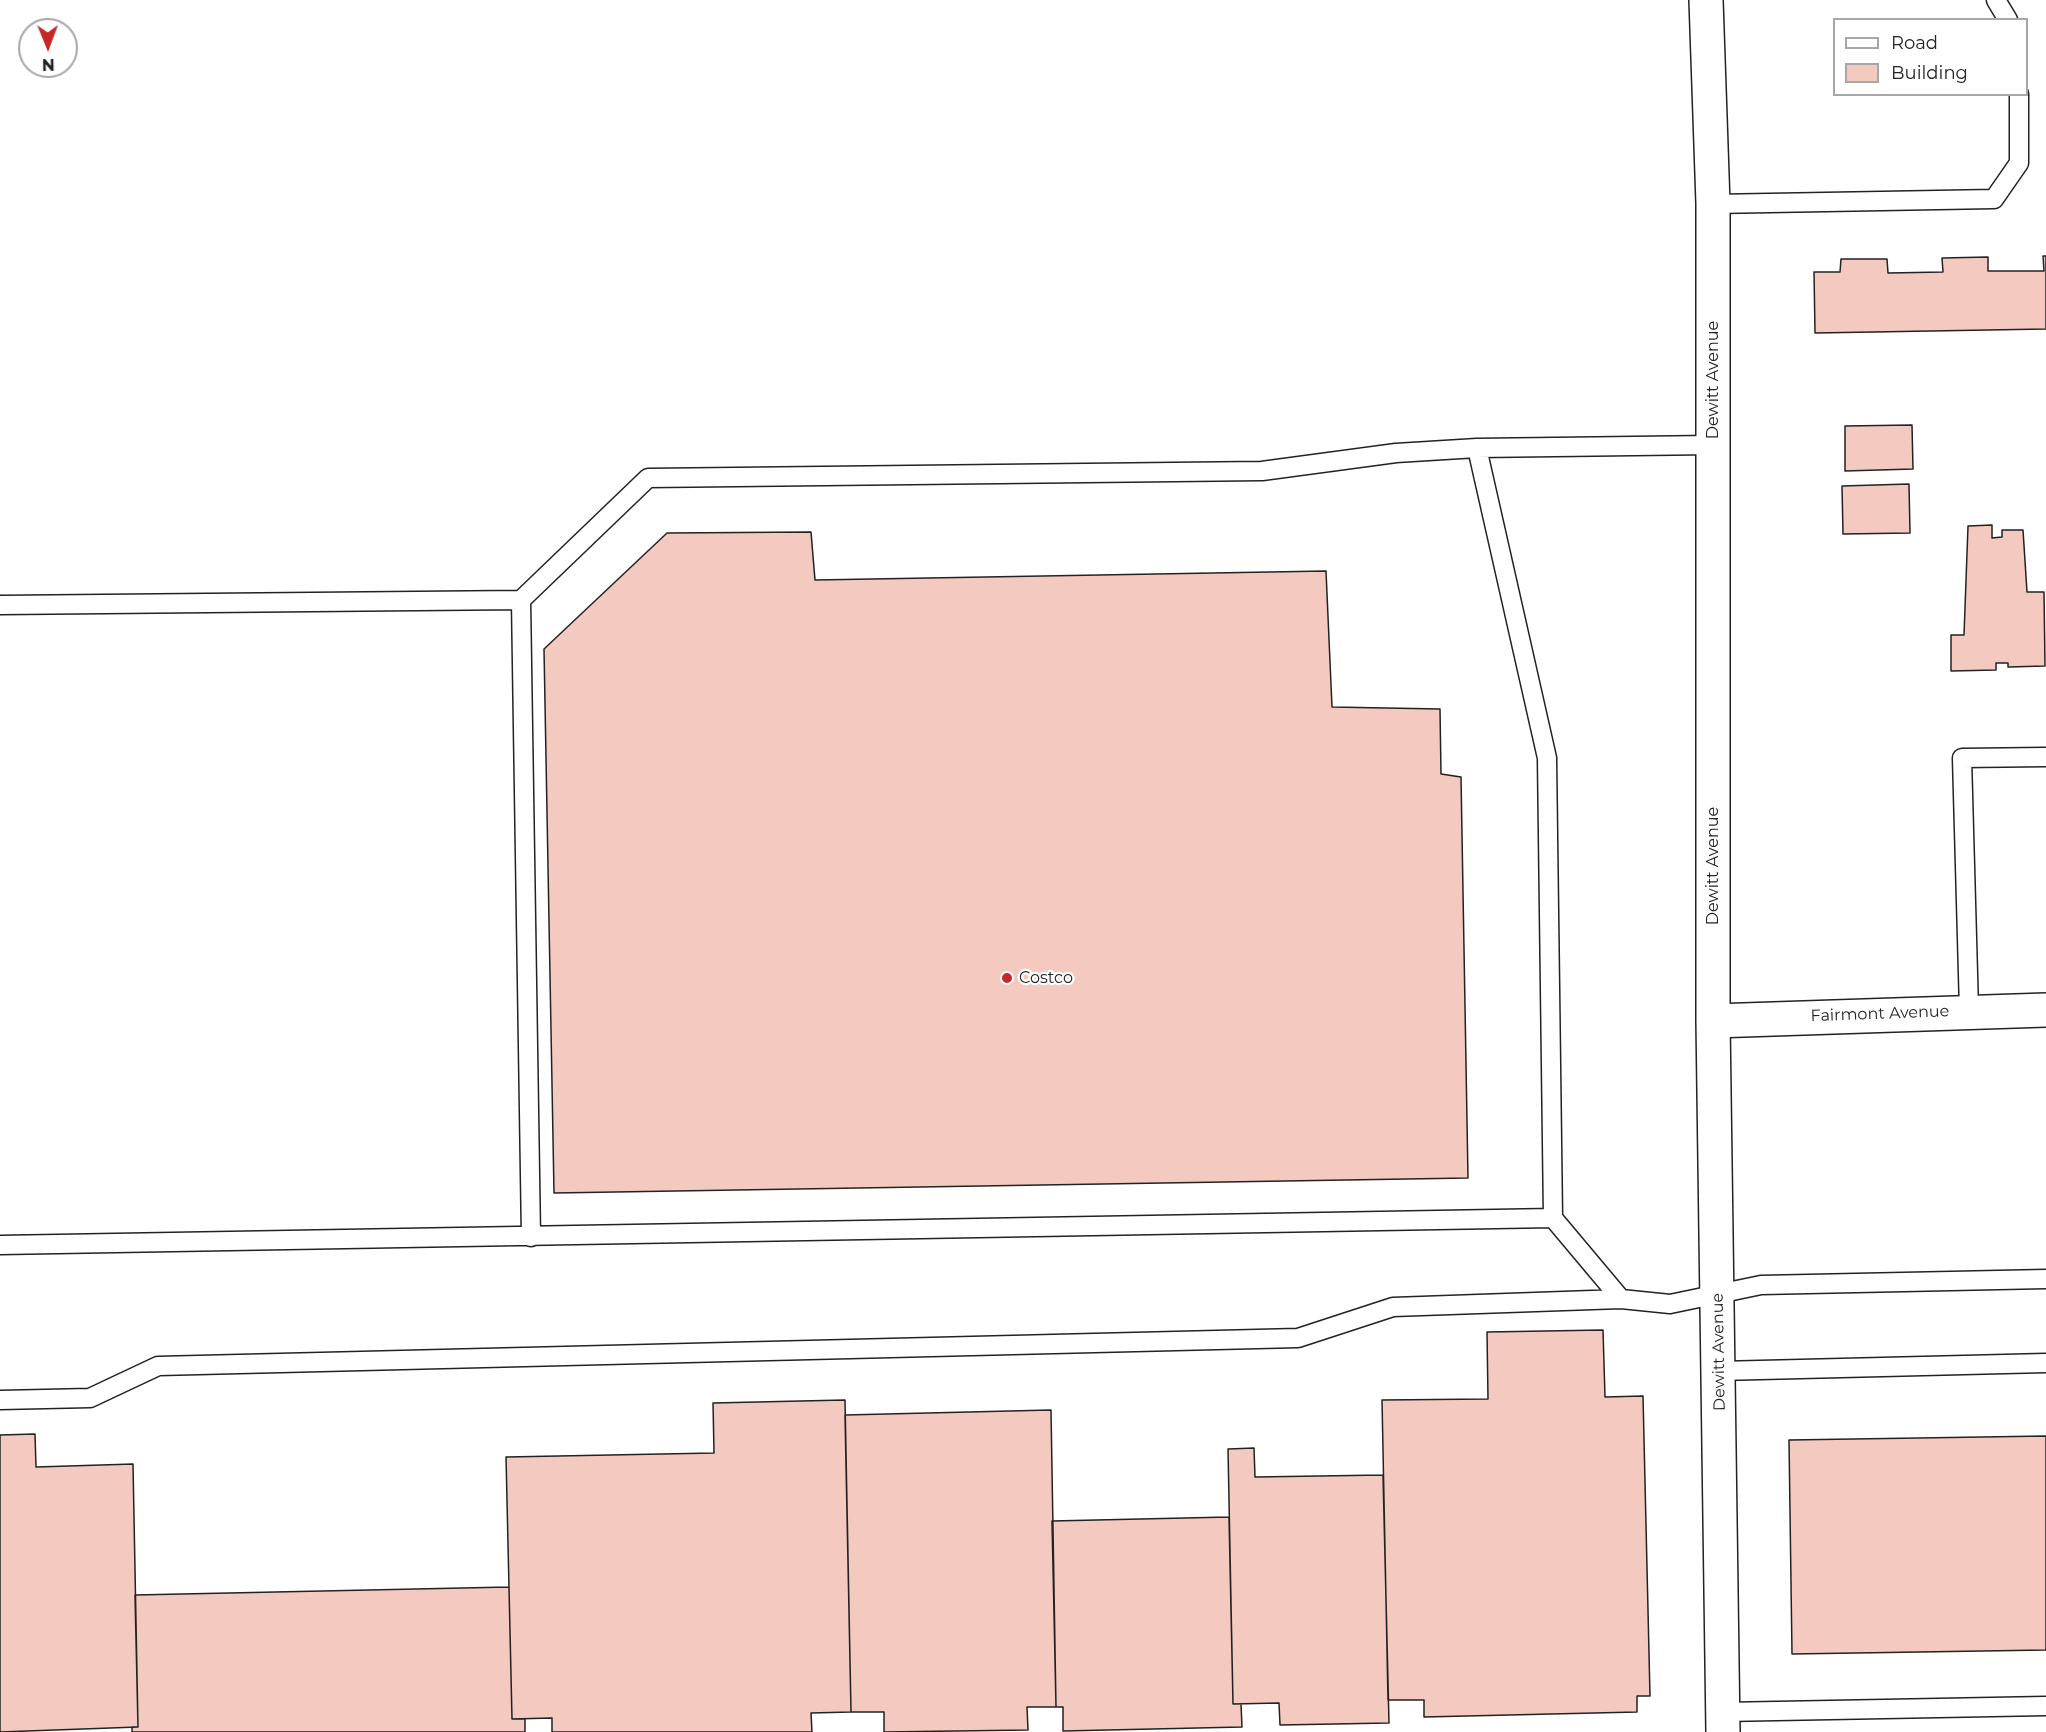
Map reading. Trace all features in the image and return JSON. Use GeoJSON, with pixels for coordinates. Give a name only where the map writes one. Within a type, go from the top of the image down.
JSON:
{"type":"FeatureCollection","features":[{"type":"Feature","properties":{"kind":"street","name":"Dewitt Avenue"},"geometry":{"type":"LineString","coordinates":[[1706,0],[1713,204],[1713,1021],[1723,1722]]}},
{"type":"Feature","properties":{"kind":"street","name":"Fairmont Avenue"},"geometry":{"type":"LineString","coordinates":[[1713,1021],[1969,1010],[2046,1010]]}},
{"type":"Feature","properties":{"kind":"lane"},"geometry":{"type":"LineString","coordinates":[[1996,0],[2007,18]]}},
{"type":"Feature","properties":{"kind":"lane"},"geometry":{"type":"LineString","coordinates":[[1713,204],[1994,199],[2019,164],[2019,96]]}},
{"type":"Feature","properties":{"kind":"lane"},"geometry":{"type":"LineString","coordinates":[[0,605],[521,600],[648,478],[1262,471],[1396,453],[1477,448],[1712,445]]}},
{"type":"Feature","properties":{"kind":"lane"},"geometry":{"type":"LineString","coordinates":[[1477,448],[1547,758],[1553,1218],[1622,1299]]}},
{"type":"Feature","properties":{"kind":"lane"},"geometry":{"type":"LineString","coordinates":[[521,600],[531,1237]]}},
{"type":"Feature","properties":{"kind":"lane"},"geometry":{"type":"LineString","coordinates":[[1969,1010],[1962,758],[2046,757]]}},
{"type":"Feature","properties":{"kind":"lane"},"geometry":{"type":"LineString","coordinates":[[0,1245],[1553,1218]]}},
{"type":"Feature","properties":{"kind":"lane"},"geometry":{"type":"LineString","coordinates":[[0,1400],[90,1398],[158,1366],[1298,1338],[1393,1307],[1622,1299],[1670,1304],[1718,1296],[1761,1285],[2046,1279]]}},
{"type":"Feature","properties":{"kind":"lane"},"geometry":{"type":"LineString","coordinates":[[1719,1371],[2046,1363]]}},
{"type":"Feature","properties":{"kind":"lane"},"geometry":{"type":"LineString","coordinates":[[1723,1722],[2046,1706]]}},
{"type":"Feature","properties":{"kind":"building"},"geometry":{"type":"Polygon","coordinates":[[[2043,256],[2046,256],[2046,329],[1815,333],[1814,272],[1840,272],[1841,259],[1887,259],[1888,273],[1943,272],[1942,258],[1988,257],[1988,271],[2044,271],[2043,256]]]}},
{"type":"Feature","properties":{"kind":"building"},"geometry":{"type":"Polygon","coordinates":[[[1912,425],[1913,469],[1845,471],[1845,426],[1912,425]]]}},
{"type":"Feature","properties":{"kind":"building"},"geometry":{"type":"Polygon","coordinates":[[[1909,484],[1910,533],[1843,534],[1842,486],[1909,484]]]}},
{"type":"Feature","properties":{"kind":"building"},"geometry":{"type":"Polygon","coordinates":[[[1992,525],[1992,538],[2002,537],[2002,530],[2023,530],[2027,592],[2044,592],[2045,666],[2008,667],[2008,663],[1996,663],[1996,670],[1951,671],[1951,635],[1964,635],[1968,526],[1992,525]]]}},
{"type":"Feature","properties":{"kind":"building","name":"Costco"},"geometry":{"type":"Polygon","coordinates":[[[811,532],[815,580],[1326,571],[1332,707],[1440,709],[1441,774],[1461,777],[1468,1178],[554,1193],[544,649],[667,533],[811,532]]]}},
{"type":"Feature","properties":{"kind":"building"},"geometry":{"type":"Polygon","coordinates":[[[1603,1330],[1605,1397],[1643,1396],[1650,1696],[1637,1696],[1637,1712],[1424,1717],[1424,1700],[1388,1700],[1382,1400],[1488,1399],[1487,1332],[1603,1330]]]}},
{"type":"Feature","properties":{"kind":"building"},"geometry":{"type":"Polygon","coordinates":[[[845,1400],[851,1712],[811,1713],[812,1732],[552,1732],[552,1718],[512,1719],[506,1457],[714,1453],[713,1403],[845,1400]]]}},
{"type":"Feature","properties":{"kind":"building"},"geometry":{"type":"Polygon","coordinates":[[[1051,1410],[1056,1707],[1027,1707],[1028,1730],[884,1732],[884,1712],[851,1712],[845,1415],[1051,1410]]]}},
{"type":"Feature","properties":{"kind":"building"},"geometry":{"type":"Polygon","coordinates":[[[35,1434],[36,1467],[133,1464],[138,1727],[0,1732],[0,1435],[35,1434]]]}},
{"type":"Feature","properties":{"kind":"building"},"geometry":{"type":"Polygon","coordinates":[[[2046,1436],[2046,1650],[1792,1654],[1789,1440],[2046,1436]]]}},
{"type":"Feature","properties":{"kind":"building"},"geometry":{"type":"Polygon","coordinates":[[[1254,1448],[1255,1477],[1383,1475],[1389,1723],[1280,1725],[1279,1703],[1233,1704],[1228,1449],[1254,1448]]]}},
{"type":"Feature","properties":{"kind":"building"},"geometry":{"type":"Polygon","coordinates":[[[1229,1517],[1233,1704],[1241,1704],[1242,1727],[1063,1731],[1063,1707],[1056,1707],[1052,1521],[1229,1517]]]}},
{"type":"Feature","properties":{"kind":"building"},"geometry":{"type":"Polygon","coordinates":[[[509,1587],[512,1719],[525,1719],[525,1732],[132,1732],[132,1727],[138,1727],[135,1595],[509,1587]]]}},
{"type":"Feature","properties":{"kind":"place","name":"Costco"},"geometry":{"type":"Point","coordinates":[1007,978]}}]}
